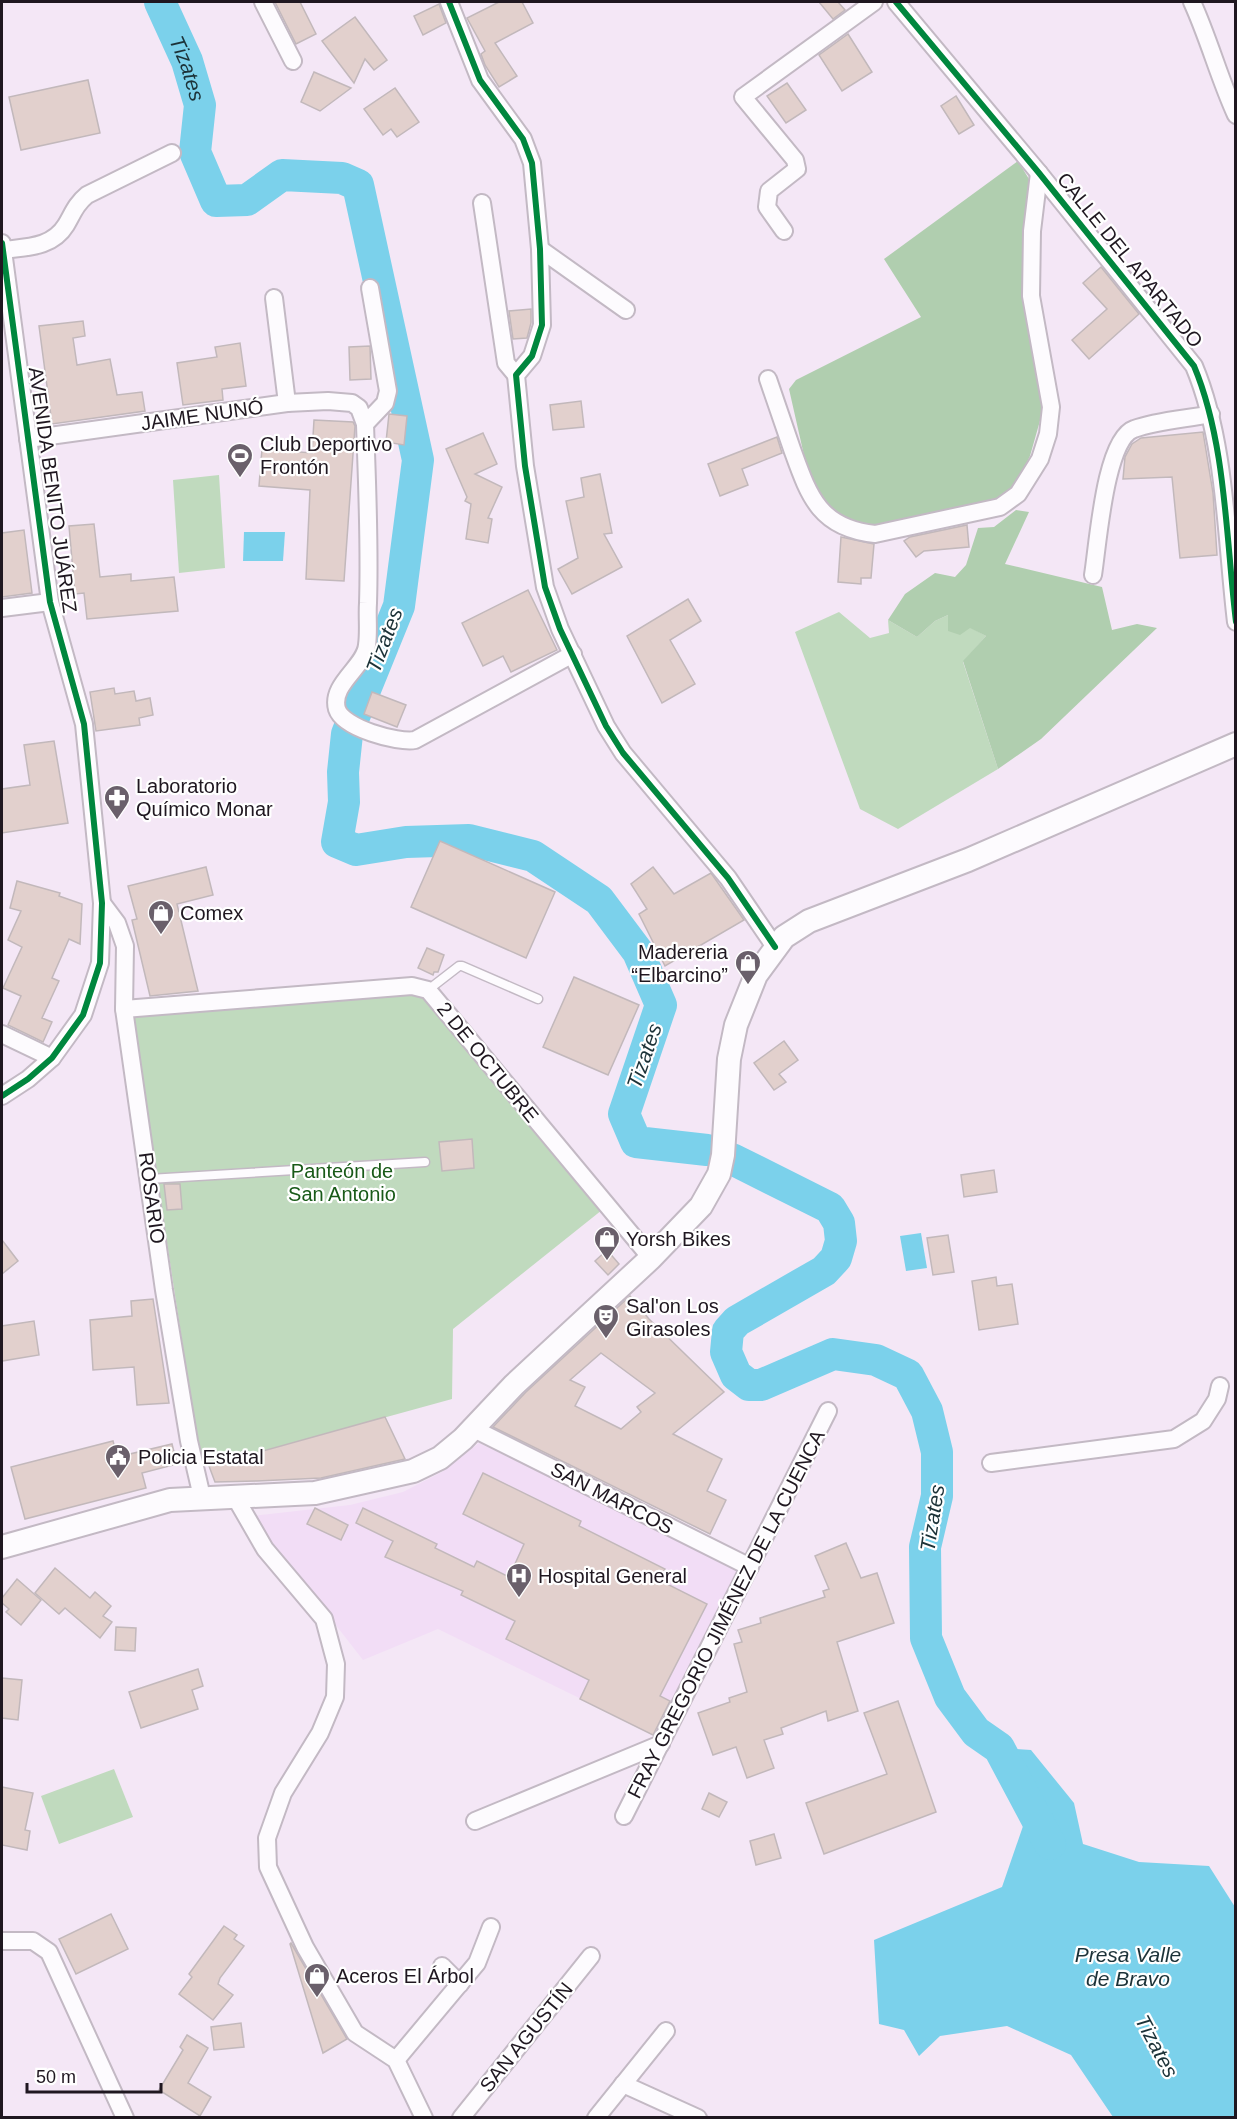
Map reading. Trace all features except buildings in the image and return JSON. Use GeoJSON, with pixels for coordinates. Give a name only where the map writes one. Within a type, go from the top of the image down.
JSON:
{"type":"FeatureCollection","features":[{"type":"Feature","properties":{"kind":"main road"},"geometry":{"type":"LineString","coordinates":[[2,1547],[170,1500],[315,1493],[413,1471],[440,1458],[474,1429],[514,1385],[651,1258],[701,1206],[719,1174],[723,1155],[731,1044],[756,975],[775,947],[802,924],[968,860],[1236,744]]}},
{"type":"Feature","properties":{"kind":"street"},"geometry":{"type":"LineString","coordinates":[[263,2],[293,61]]}},
{"type":"Feature","properties":{"kind":"street"},"geometry":{"type":"LineString","coordinates":[[448,2],[480,80],[517,129],[529,151],[540,249],[540,336],[531,356],[516,375]]}},
{"type":"Feature","properties":{"kind":"street"},"geometry":{"type":"LineString","coordinates":[[784,231],[766,207],[769,191],[797,169],[795,160],[743,97],[874,2]]}},
{"type":"Feature","properties":{"kind":"street","name":"CALLE DEL APARTADO"},"geometry":{"type":"LineString","coordinates":[[896,2],[1039,173],[1194,366],[1211,414],[1236,622]]}},
{"type":"Feature","properties":{"kind":"street"},"geometry":{"type":"LineString","coordinates":[[1192,2],[1229,82],[1236,115]]}},
{"type":"Feature","properties":{"kind":"street"},"geometry":{"type":"LineString","coordinates":[[2,246],[41,246],[62,231],[77,203],[87,195],[172,153]]}},
{"type":"Feature","properties":{"kind":"street"},"geometry":{"type":"LineString","coordinates":[[768,379],[805,486],[816,505],[835,522],[861,533],[875,534],[990,511],[1008,502],[1026,483],[1040,459],[1048,434],[1051,407],[1031,296],[1032,231],[1039,173]]}},
{"type":"Feature","properties":{"kind":"street"},"geometry":{"type":"LineString","coordinates":[[482,203],[506,363],[516,375],[525,466],[545,587],[560,629],[606,726],[623,753],[728,878],[775,947]]}},
{"type":"Feature","properties":{"kind":"street","name":"AVENIDA BENITO JUÁREZ"},"geometry":{"type":"LineString","coordinates":[[2,246],[50,603],[84,724],[102,903],[99,963],[90,999],[74,1030],[52,1058],[28,1079],[3,1093]]}},
{"type":"Feature","properties":{"kind":"street"},"geometry":{"type":"LineString","coordinates":[[540,249],[626,310]]}},
{"type":"Feature","properties":{"kind":"street"},"geometry":{"type":"LineString","coordinates":[[370,288],[388,391],[385,403],[365,424],[370,543],[368,643],[366,654],[337,695],[338,712],[345,720],[364,729],[398,741],[415,740],[573,654]]}},
{"type":"Feature","properties":{"kind":"street"},"geometry":{"type":"LineString","coordinates":[[274,298],[287,403]]}},
{"type":"Feature","properties":{"kind":"street","name":"JAIME NUNÓ"},"geometry":{"type":"LineString","coordinates":[[28,439],[287,403],[340,400],[352,403],[359,408],[365,424]]}},
{"type":"Feature","properties":{"kind":"street"},"geometry":{"type":"LineString","coordinates":[[1093,575],[1110,465],[1122,436],[1133,429],[1211,414]]}},
{"type":"Feature","properties":{"kind":"street"},"geometry":{"type":"LineString","coordinates":[[2,608],[50,603]]}},
{"type":"Feature","properties":{"kind":"street","name":"ROSARIO"},"geometry":{"type":"LineString","coordinates":[[102,903],[117,923],[125,946],[124,1009],[164,1290],[189,1441],[202,1497]]}},
{"type":"Feature","properties":{"kind":"street","name":"2 DE OCTUBRE"},"geometry":{"type":"LineString","coordinates":[[124,1009],[412,986],[428,990],[651,1258]]}},
{"type":"Feature","properties":{"kind":"street"},"geometry":{"type":"LineString","coordinates":[[2,1034],[52,1058]]}},
{"type":"Feature","properties":{"kind":"street"},"geometry":{"type":"LineString","coordinates":[[991,1463],[1174,1439],[1203,1421],[1217,1398],[1220,1386]]}},
{"type":"Feature","properties":{"kind":"street","name":"FRAY GREGORIO JIMÉNEZ DE LA CUENCA"},"geometry":{"type":"LineString","coordinates":[[624,1816],[828,1411]]}},
{"type":"Feature","properties":{"kind":"street","name":"SAN MARCOS"},"geometry":{"type":"LineString","coordinates":[[474,1429],[750,1567]]}},
{"type":"Feature","properties":{"kind":"street"},"geometry":{"type":"LineString","coordinates":[[235,1497],[265,1549],[324,1619],[336,1664],[335,1697],[320,1734],[282,1792],[267,1838],[268,1867],[304,1947],[355,2033],[396,2060],[424,2118]]}},
{"type":"Feature","properties":{"kind":"street"},"geometry":{"type":"LineString","coordinates":[[475,1821],[661,1744]]}},
{"type":"Feature","properties":{"kind":"street"},"geometry":{"type":"LineString","coordinates":[[396,2060],[477,1963],[491,1927]]}},
{"type":"Feature","properties":{"kind":"street"},"geometry":{"type":"LineString","coordinates":[[2,1941],[33,1941],[48,1952],[125,2118]]}},
{"type":"Feature","properties":{"kind":"street","name":"SAN AGUSTÍN"},"geometry":{"type":"LineString","coordinates":[[461,2118],[591,1956]]}},
{"type":"Feature","properties":{"kind":"street"},"geometry":{"type":"LineString","coordinates":[[442,1966],[460,1984]]}},
{"type":"Feature","properties":{"kind":"street"},"geometry":{"type":"LineString","coordinates":[[596,2118],[666,2031]]}},
{"type":"Feature","properties":{"kind":"street"},"geometry":{"type":"LineString","coordinates":[[623,2084],[698,2118]]}},
{"type":"Feature","properties":{"kind":"lane"},"geometry":{"type":"LineString","coordinates":[[428,990],[462,966],[538,999]]}},
{"type":"Feature","properties":{"kind":"lane"},"geometry":{"type":"LineString","coordinates":[[149,1179],[425,1162]]}},
{"type":"Feature","properties":{"kind":"shaded area","name":"Hospital General"},"geometry":{"type":"Polygon","coordinates":[[[479,1443],[738,1568],[655,1735],[438,1629],[363,1660],[251,1516],[350,1505],[403,1492],[442,1472],[479,1443]]]}},
{"type":"Feature","properties":{"kind":"green space"},"geometry":{"type":"Polygon","coordinates":[[[1018,161],[1032,184],[1045,403],[1030,456],[1013,491],[994,504],[875,529],[838,516],[828,507],[808,473],[789,389],[796,380],[921,317],[884,259],[1018,161]]]}},
{"type":"Feature","properties":{"kind":"green space"},"geometry":{"type":"Polygon","coordinates":[[[219,475],[225,568],[179,573],[173,480],[219,475]]]}},
{"type":"Feature","properties":{"kind":"green space"},"geometry":{"type":"Polygon","coordinates":[[[1016,510],[1029,512],[1005,564],[1102,587],[1112,630],[1137,624],[1157,628],[1041,739],[998,769],[963,661],[986,636],[970,628],[960,635],[948,631],[948,615],[935,621],[917,637],[888,620],[905,594],[935,573],[955,577],[966,565],[978,528],[994,527],[1016,510]]]}},
{"type":"Feature","properties":{"kind":"green space"},"geometry":{"type":"Polygon","coordinates":[[[839,612],[870,638],[889,633],[888,620],[917,637],[935,621],[948,615],[986,636],[963,662],[998,769],[898,829],[860,809],[795,632],[839,612]]]}},
{"type":"Feature","properties":{"kind":"green space","name":"Panteón de San Antonio"},"geometry":{"type":"Polygon","coordinates":[[[422,994],[602,1210],[453,1329],[452,1399],[209,1466],[199,1452],[132,1014],[422,994]]]}},
{"type":"Feature","properties":{"kind":"green space"},"geometry":{"type":"Polygon","coordinates":[[[114,1769],[133,1817],[59,1844],[41,1796],[114,1769]]]}},
{"type":"Feature","properties":{"kind":"water"},"geometry":{"type":"Polygon","coordinates":[[[244,532],[285,532],[283,561],[243,561],[244,532]]]}},
{"type":"Feature","properties":{"kind":"water"},"geometry":{"type":"Polygon","coordinates":[[[921,1233],[927,1268],[906,1271],[900,1236],[921,1233]]]}},
{"type":"Feature","properties":{"kind":"water","name":"Presa Valle de Bravo"},"geometry":{"type":"Polygon","coordinates":[[[999,1748],[1031,1750],[1074,1803],[1083,1844],[1139,1862],[1209,1866],[1235,1907],[1235,2117],[1113,2117],[1071,2055],[1007,2026],[940,2036],[919,2056],[904,2030],[879,2024],[874,1940],[1002,1887],[1032,1800],[999,1748]]]}},
{"type":"Feature","properties":{"kind":"waterway","name":"Tizates"},"geometry":{"type":"LineString","coordinates":[[160,2],[187,61],[200,105],[195,152],[216,201],[247,200],[282,175],[342,178],[358,185],[418,460],[399,606],[347,734],[343,772],[344,802],[337,842],[356,850],[406,842],[469,840],[533,856],[599,900],[638,952],[661,1005],[624,1114],[636,1142],[707,1150]]}},
{"type":"Feature","properties":{"kind":"waterway","name":"Tizates"},"geometry":{"type":"LineString","coordinates":[[732,1159],[830,1208],[839,1223],[841,1241],[836,1258],[824,1271],[737,1321],[728,1331],[726,1352],[736,1375],[749,1385],[761,1385],[833,1354],[876,1360],[908,1375],[927,1411],[937,1452],[937,1496],[925,1547],[926,1638],[950,1697],[976,1732],[999,1748],[1050,1844]]}},
{"type":"Feature","properties":{"kind":"cycle path"},"geometry":{"type":"LineString","coordinates":[[449,2],[480,80],[523,139],[532,163],[540,249],[542,325],[532,356],[516,375],[525,466],[545,587],[560,629],[606,726],[623,753],[728,878],[775,947]]}},
{"type":"Feature","properties":{"kind":"cycle path"},"geometry":{"type":"LineString","coordinates":[[896,2],[1039,173],[1194,366],[1205,395],[1219,459],[1236,622]]}},
{"type":"Feature","properties":{"kind":"cycle path"},"geometry":{"type":"LineString","coordinates":[[2,243],[50,602],[84,724],[102,903],[100,963],[83,1015],[52,1058],[28,1079],[2,1096]]}},
{"type":"Feature","properties":{"kind":"place","name":"Club Deportivo Frontón"},"geometry":{"type":"Point","coordinates":[240,479]}},
{"type":"Feature","properties":{"kind":"place","name":"Laboratorio Químico Monar"},"geometry":{"type":"Point","coordinates":[117,821]}},
{"type":"Feature","properties":{"kind":"place","name":"Comex"},"geometry":{"type":"Point","coordinates":[161,936]}},
{"type":"Feature","properties":{"kind":"place","name":"Madereria “Elbarcino”"},"geometry":{"type":"Point","coordinates":[748,986]}},
{"type":"Feature","properties":{"kind":"place","name":"Yorsh Bikes"},"geometry":{"type":"Point","coordinates":[607,1262]}},
{"type":"Feature","properties":{"kind":"place","name":"Sal'on Los Girasoles"},"geometry":{"type":"Point","coordinates":[606,1340]}},
{"type":"Feature","properties":{"kind":"place","name":"Policia Estatal"},"geometry":{"type":"Point","coordinates":[118,1480]}},
{"type":"Feature","properties":{"kind":"place","name":"Hospital General"},"geometry":{"type":"Point","coordinates":[519,1599]}},
{"type":"Feature","properties":{"kind":"place","name":"Aceros El Árbol"},"geometry":{"type":"Point","coordinates":[317,1999]}}]}
